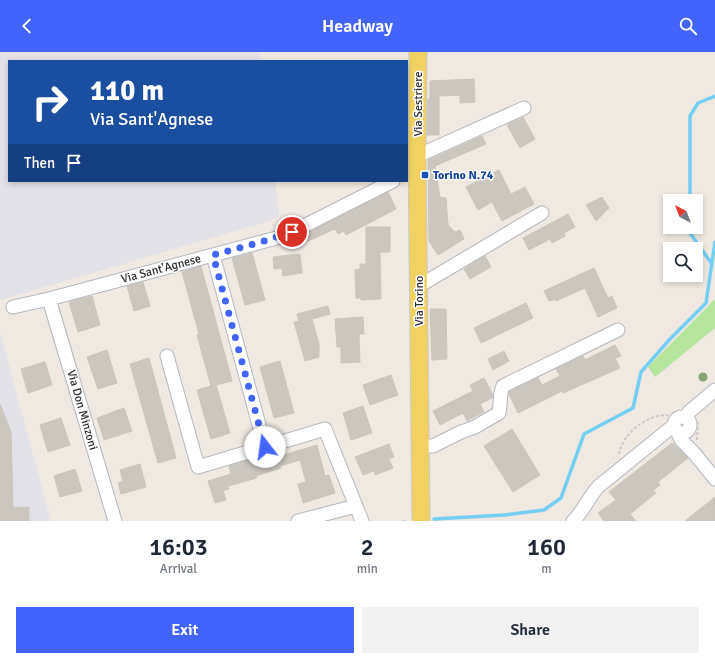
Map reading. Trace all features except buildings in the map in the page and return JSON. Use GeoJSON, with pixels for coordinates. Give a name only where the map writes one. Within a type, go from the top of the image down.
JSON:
{"type":"FeatureCollection","features":[{"type":"Feature","properties":{"kind":"main road","name":"Via Sestriere"},"geometry":{"type":"LineString","coordinates":[[414,167],[418,52]]}},
{"type":"Feature","properties":{"kind":"main road","name":"Via Torino"},"geometry":{"type":"LineString","coordinates":[[414,167],[419,286],[421,521]]}},
{"type":"Feature","properties":{"kind":"street"},"geometry":{"type":"LineString","coordinates":[[414,167],[524,108]]}},
{"type":"Feature","properties":{"kind":"street","name":"Via Sant'Agnese"},"geometry":{"type":"LineString","coordinates":[[13,307],[49,299],[213,255],[292,232],[391,182]]}},
{"type":"Feature","properties":{"kind":"street"},"geometry":{"type":"LineString","coordinates":[[419,286],[542,213]]}},
{"type":"Feature","properties":{"kind":"street"},"geometry":{"type":"LineString","coordinates":[[213,255],[265,447]]}},
{"type":"Feature","properties":{"kind":"street","name":"Via Don Minzoni"},"geometry":{"type":"LineString","coordinates":[[49,299],[115,521]]}},
{"type":"Feature","properties":{"kind":"street"},"geometry":{"type":"LineString","coordinates":[[420,446],[433,446],[461,432],[475,427],[498,413],[501,403],[499,395],[503,386],[618,330]]}},
{"type":"Feature","properties":{"kind":"street"},"geometry":{"type":"LineString","coordinates":[[167,356],[198,467],[325,429],[362,521]]}},
{"type":"Feature","properties":{"kind":"street"},"geometry":{"type":"LineString","coordinates":[[573,521],[591,494],[599,486],[681,427],[689,412],[715,390]]}},
{"type":"Feature","properties":{"kind":"street"},"geometry":{"type":"LineString","coordinates":[[681,427],[694,453],[715,479]]}},
{"type":"Feature","properties":{"kind":"street"},"geometry":{"type":"LineString","coordinates":[[298,521],[356,506]]}},
{"type":"Feature","properties":{"kind":"shaded area"},"geometry":{"type":"Polygon","coordinates":[[[0,52],[260,52],[261,60],[8,60],[8,182],[275,182],[279,216],[270,221],[0,300],[0,52]]]}},
{"type":"Feature","properties":{"kind":"shaded area"},"geometry":{"type":"Polygon","coordinates":[[[0,332],[51,521],[0,521],[0,332]]]}},
{"type":"Feature","properties":{"kind":"green space"},"geometry":{"type":"Polygon","coordinates":[[[715,299],[715,328],[655,377],[648,367],[715,299]]]}},
{"type":"Feature","properties":{"kind":"waterway"},"geometry":{"type":"LineString","coordinates":[[690,194],[690,116],[698,103],[715,96]]}},
{"type":"Feature","properties":{"kind":"waterway"},"geometry":{"type":"LineString","coordinates":[[691,234],[712,264]]}},
{"type":"Feature","properties":{"kind":"waterway"},"geometry":{"type":"LineString","coordinates":[[434,519],[504,515],[544,510],[561,498],[584,434],[633,408],[641,372],[670,339],[706,303],[715,242]]}},
{"type":"Feature","properties":{"kind":"place","name":"Torino N.74"},"geometry":{"type":"Point","coordinates":[425,175]}},
{"type":"Feature","properties":{"kind":"route"},"geometry":{"type":"LineString","coordinates":[[265,447],[213,255],[280,237],[292,232]]}}]}
